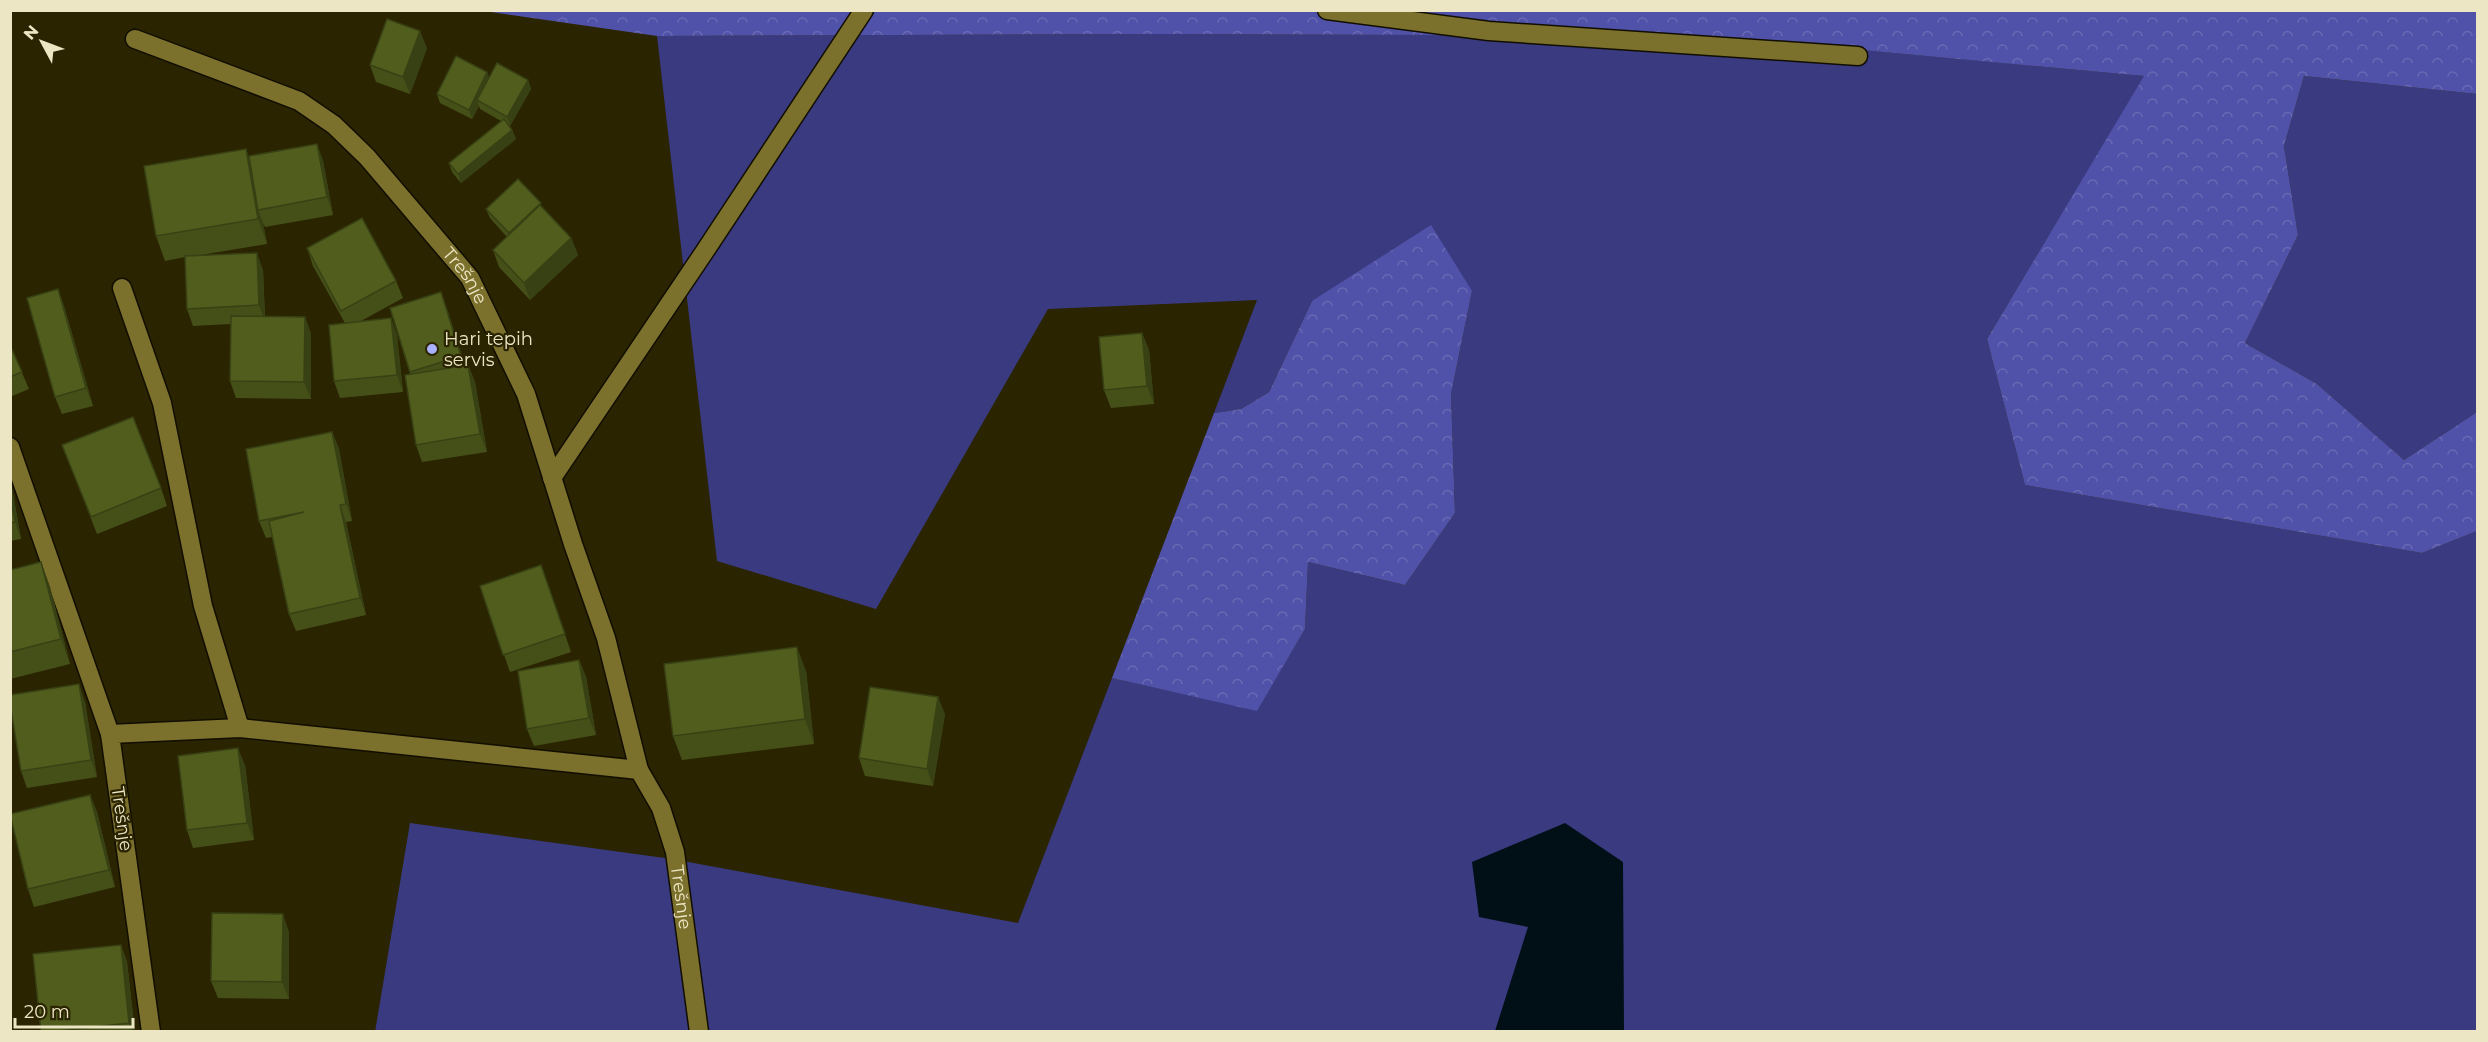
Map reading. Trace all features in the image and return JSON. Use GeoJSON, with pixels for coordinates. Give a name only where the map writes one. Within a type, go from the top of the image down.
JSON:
{"type":"FeatureCollection","features":[{"type":"Feature","properties":{"kind":"street"},"geometry":{"type":"LineString","coordinates":[[552,478],[864,10]]}},
{"type":"Feature","properties":{"kind":"street"},"geometry":{"type":"LineString","coordinates":[[1327,10],[1489,31],[1857,56]]}},
{"type":"Feature","properties":{"kind":"street","name":"Trešnje"},"geometry":{"type":"LineString","coordinates":[[135,39],[299,101],[333,125],[367,157],[471,278],[525,394],[606,638],[639,770],[661,808],[675,852],[699,1032]]}},
{"type":"Feature","properties":{"kind":"street"},"geometry":{"type":"LineString","coordinates":[[122,288],[162,403],[203,606],[240,728]]}},
{"type":"Feature","properties":{"kind":"street","name":"Trešnje"},"geometry":{"type":"LineString","coordinates":[[10,447],[110,734],[151,1032]]}},
{"type":"Feature","properties":{"kind":"street"},"geometry":{"type":"LineString","coordinates":[[110,734],[240,728],[639,770]]}},
{"type":"Feature","properties":{"kind":"shaded area"},"geometry":{"type":"Polygon","coordinates":[[[1163,34],[1709,36],[2145,76],[1987,339],[2025,485],[2422,553],[2477,531],[2477,1031],[375,1032],[410,823],[672,859],[1018,923],[1112,678],[1257,710],[1305,629],[1308,562],[1405,585],[1455,513],[1451,394],[1472,291],[1312,301],[1269,392],[1241,409],[1214,413],[1257,300],[1048,309],[876,609],[717,561],[657,36],[1163,34]]]}},
{"type":"Feature","properties":{"kind":"shaded area"},"geometry":{"type":"Polygon","coordinates":[[[2304,76],[2477,94],[2477,412],[2404,460],[2317,384],[2245,343],[2298,235],[2284,146],[2304,76]]]}},
{"type":"Feature","properties":{"kind":"shaded area"},"geometry":{"type":"Polygon","coordinates":[[[1565,823],[1623,862],[1624,1031],[1495,1031],[1528,927],[1479,917],[1472,862],[1565,823]]]}},
{"type":"Feature","properties":{"kind":"green space"},"geometry":{"type":"Polygon","coordinates":[[[484,11],[2477,11],[2477,94],[2304,76],[2284,146],[2298,235],[2245,343],[2317,384],[2404,460],[2477,412],[2477,531],[2422,553],[2025,485],[1987,339],[2144,76],[1709,36],[1163,34],[657,36],[484,11]]]}},
{"type":"Feature","properties":{"kind":"green space"},"geometry":{"type":"Polygon","coordinates":[[[1431,225],[1472,291],[1451,394],[1455,513],[1405,585],[1308,562],[1305,629],[1257,711],[1112,678],[1214,413],[1241,409],[1269,392],[1312,301],[1431,225]]]}},
{"type":"Feature","properties":{"kind":"building"},"geometry":{"type":"Polygon","coordinates":[[[387,19],[420,31],[403,77],[370,65],[387,19]]]}},
{"type":"Feature","properties":{"kind":"building"},"geometry":{"type":"Polygon","coordinates":[[[456,56],[487,72],[469,110],[437,94],[456,56]]]}},
{"type":"Feature","properties":{"kind":"building"},"geometry":{"type":"Polygon","coordinates":[[[497,63],[528,80],[507,117],[477,100],[497,63]]]}},
{"type":"Feature","properties":{"kind":"building"},"geometry":{"type":"Polygon","coordinates":[[[504,119],[512,130],[458,174],[449,163],[504,119]]]}},
{"type":"Feature","properties":{"kind":"building"},"geometry":{"type":"Polygon","coordinates":[[[317,144],[327,197],[258,210],[249,156],[317,144]]]}},
{"type":"Feature","properties":{"kind":"building"},"geometry":{"type":"Polygon","coordinates":[[[246,149],[258,219],[156,236],[144,166],[246,149]]]}},
{"type":"Feature","properties":{"kind":"building"},"geometry":{"type":"Polygon","coordinates":[[[518,179],[541,203],[509,233],[486,209],[518,179]]]}},
{"type":"Feature","properties":{"kind":"building"},"geometry":{"type":"Polygon","coordinates":[[[540,205],[571,238],[524,283],[493,250],[540,205]]]}},
{"type":"Feature","properties":{"kind":"building"},"geometry":{"type":"Polygon","coordinates":[[[362,218],[396,281],[341,311],[307,248],[362,218]]]}},
{"type":"Feature","properties":{"kind":"building"},"geometry":{"type":"Polygon","coordinates":[[[257,253],[259,305],[187,309],[185,256],[257,253]]]}},
{"type":"Feature","properties":{"kind":"building"},"geometry":{"type":"Polygon","coordinates":[[[58,289],[86,388],[55,397],[27,298],[58,289]]]}},
{"type":"Feature","properties":{"kind":"building","name":"Hari tepih servis"},"geometry":{"type":"Polygon","coordinates":[[[441,292],[461,356],[410,372],[390,308],[441,292]]]}},
{"type":"Feature","properties":{"kind":"building"},"geometry":{"type":"Polygon","coordinates":[[[231,316],[305,317],[304,382],[230,381],[231,316]]]}},
{"type":"Feature","properties":{"kind":"building"},"geometry":{"type":"Polygon","coordinates":[[[391,318],[397,375],[334,381],[329,325],[391,318]]]}},
{"type":"Feature","properties":{"kind":"building"},"geometry":{"type":"Polygon","coordinates":[[[1142,333],[1147,386],[1104,390],[1099,337],[1142,333]]]}},
{"type":"Feature","properties":{"kind":"building"},"geometry":{"type":"Polygon","coordinates":[[[10,345],[22,372],[10,377],[10,345]]]}},
{"type":"Feature","properties":{"kind":"building"},"geometry":{"type":"Polygon","coordinates":[[[468,365],[480,434],[416,445],[405,375],[468,365]]]}},
{"type":"Feature","properties":{"kind":"building"},"geometry":{"type":"Polygon","coordinates":[[[133,417],[161,488],[91,517],[62,445],[133,417]]]}},
{"type":"Feature","properties":{"kind":"building"},"geometry":{"type":"Polygon","coordinates":[[[332,432],[346,504],[340,505],[360,598],[289,614],[269,521],[304,512],[259,521],[246,449],[332,432]]]}},
{"type":"Feature","properties":{"kind":"building"},"geometry":{"type":"Polygon","coordinates":[[[10,496],[15,522],[10,523],[10,496]]]}},
{"type":"Feature","properties":{"kind":"building"},"geometry":{"type":"Polygon","coordinates":[[[41,562],[61,639],[10,652],[10,570],[41,562]]]}},
{"type":"Feature","properties":{"kind":"building"},"geometry":{"type":"Polygon","coordinates":[[[541,565],[565,634],[503,655],[480,586],[541,565]]]}},
{"type":"Feature","properties":{"kind":"building"},"geometry":{"type":"Polygon","coordinates":[[[797,647],[805,719],[673,736],[664,664],[797,647]]]}},
{"type":"Feature","properties":{"kind":"building"},"geometry":{"type":"Polygon","coordinates":[[[579,660],[589,718],[527,729],[518,671],[579,660]]]}},
{"type":"Feature","properties":{"kind":"building"},"geometry":{"type":"Polygon","coordinates":[[[79,684],[91,760],[21,771],[10,695],[79,684]]]}},
{"type":"Feature","properties":{"kind":"building"},"geometry":{"type":"Polygon","coordinates":[[[870,687],[938,697],[927,769],[859,758],[870,687]]]}},
{"type":"Feature","properties":{"kind":"building"},"geometry":{"type":"Polygon","coordinates":[[[238,748],[247,823],[187,830],[178,756],[238,748]]]}},
{"type":"Feature","properties":{"kind":"building"},"geometry":{"type":"Polygon","coordinates":[[[90,795],[109,870],[28,889],[10,814],[90,795]]]}},
{"type":"Feature","properties":{"kind":"building"},"geometry":{"type":"Polygon","coordinates":[[[212,913],[283,914],[282,982],[211,981],[212,913]]]}},
{"type":"Feature","properties":{"kind":"building"},"geometry":{"type":"Polygon","coordinates":[[[121,945],[129,1023],[41,1032],[33,954],[121,945]]]}},
{"type":"Feature","properties":{"kind":"place","name":"Hari tepih servis"},"geometry":{"type":"Point","coordinates":[432,349]}}]}
